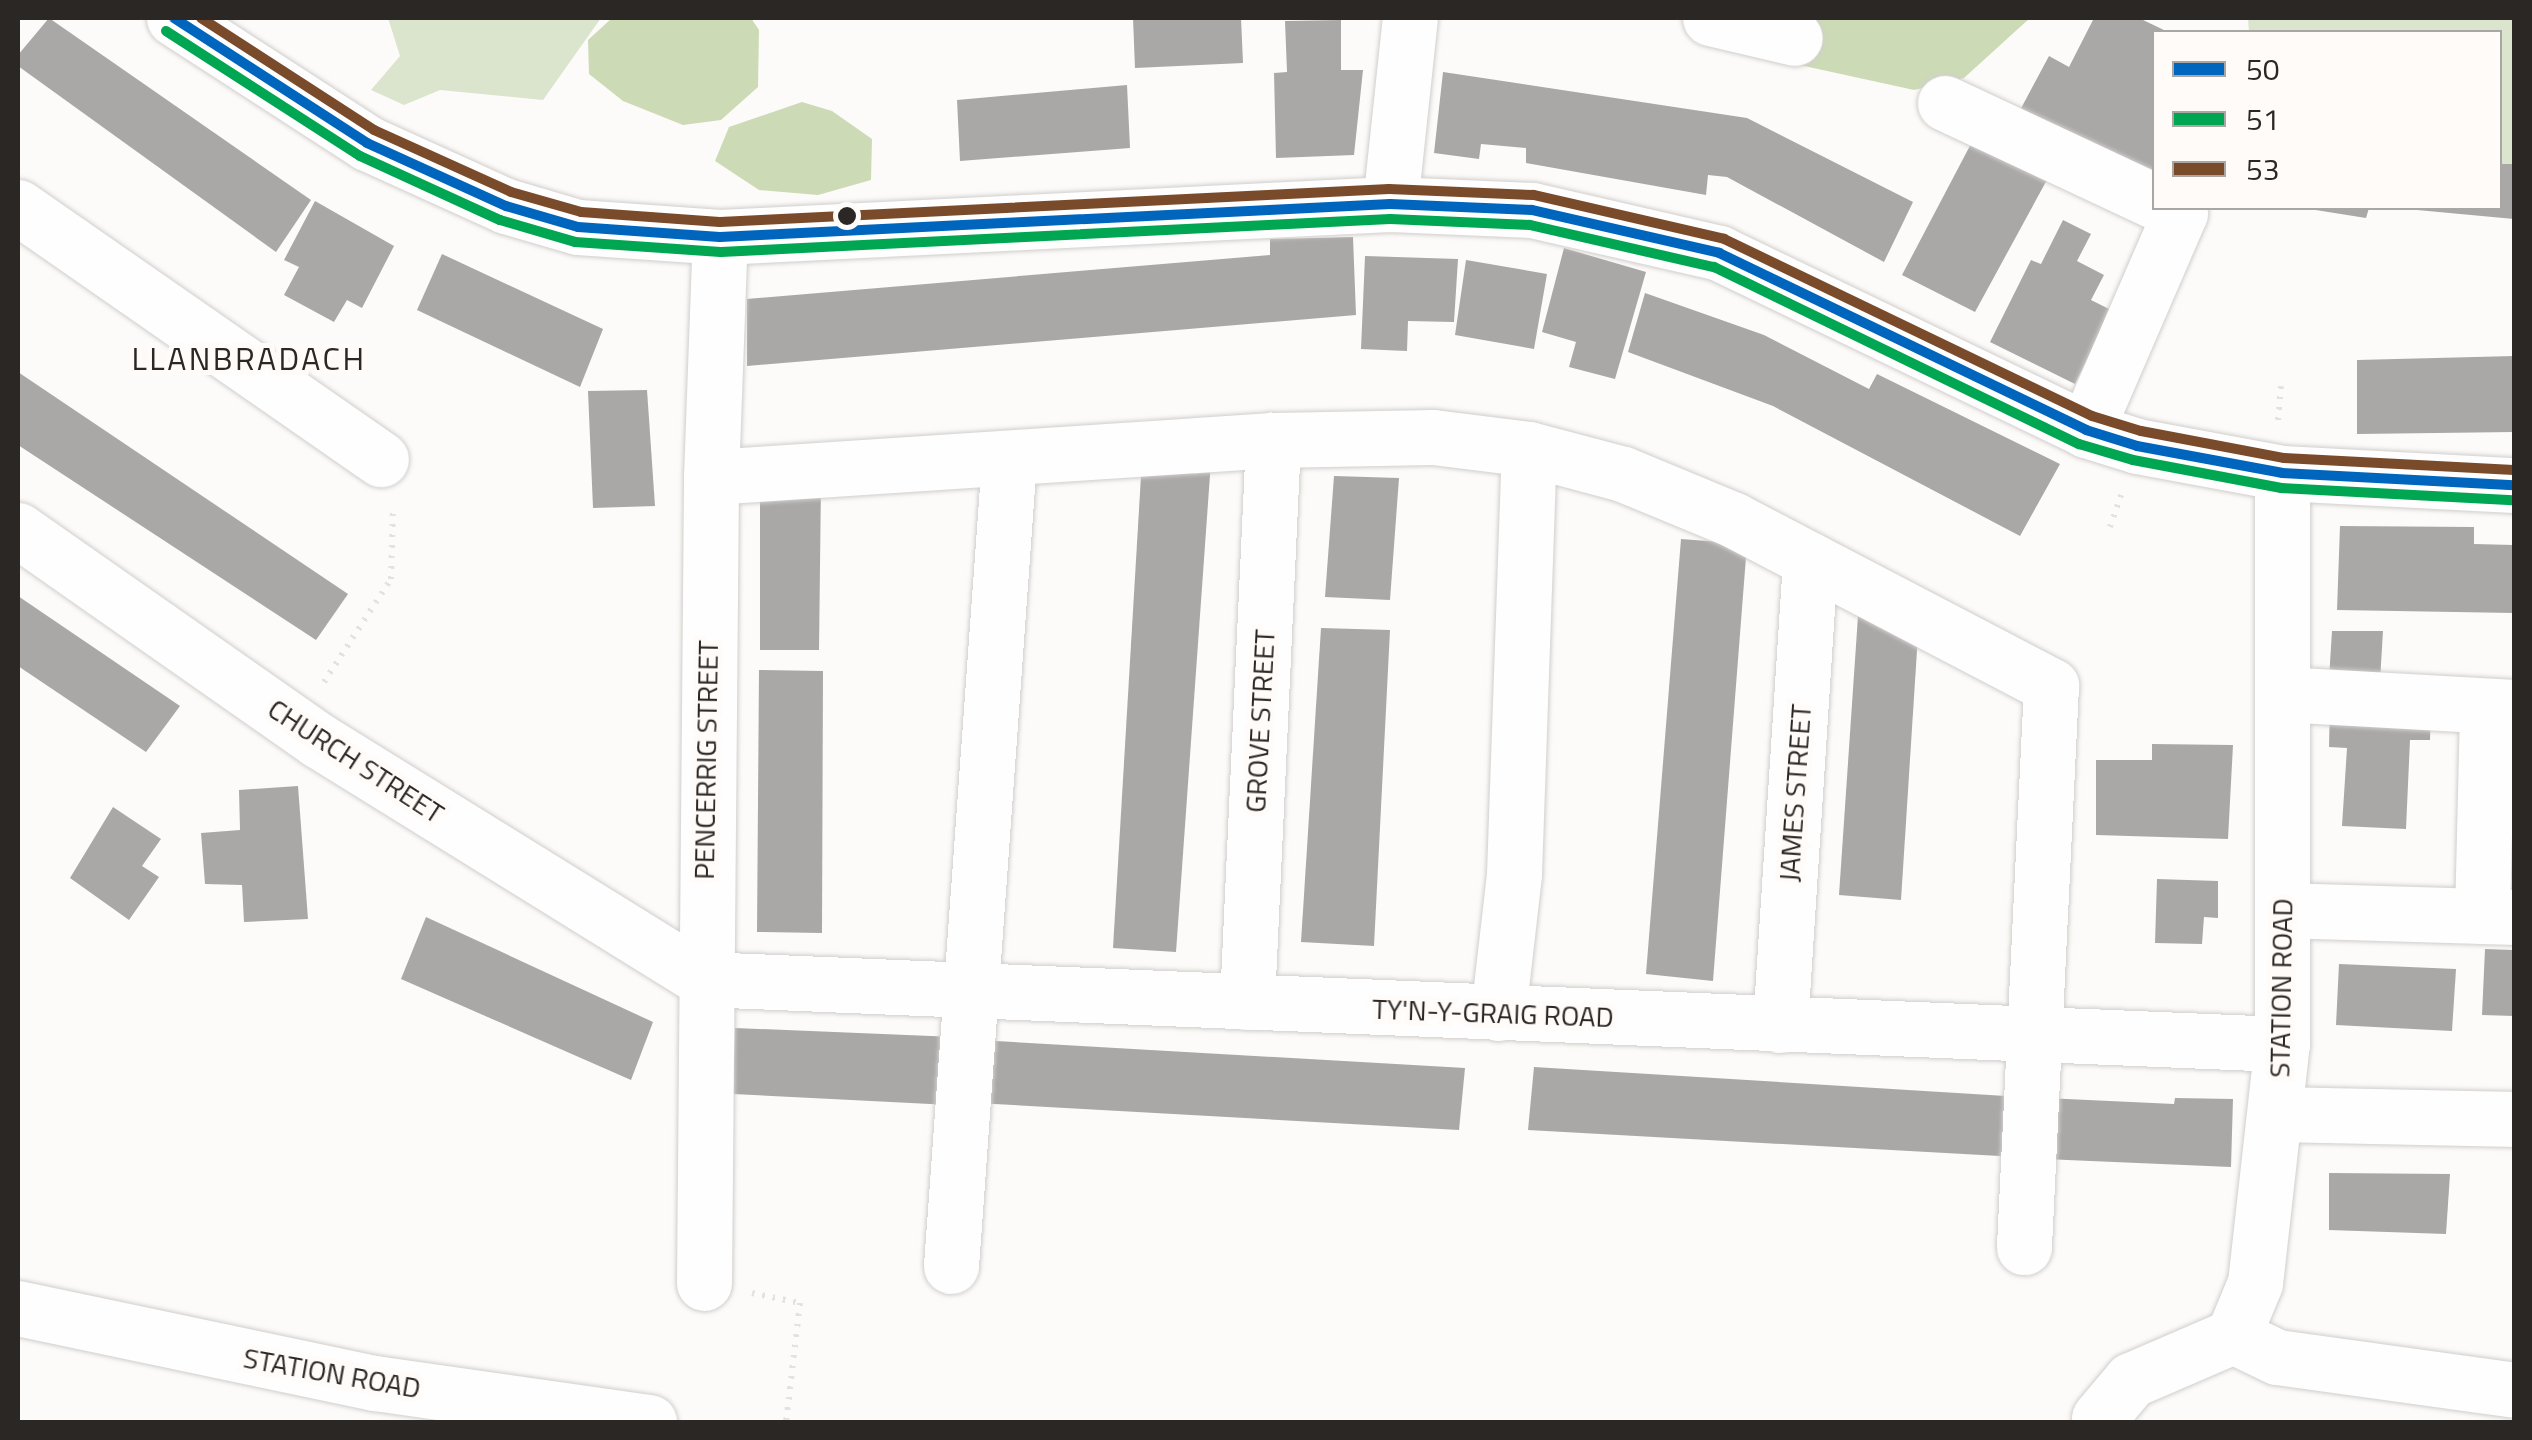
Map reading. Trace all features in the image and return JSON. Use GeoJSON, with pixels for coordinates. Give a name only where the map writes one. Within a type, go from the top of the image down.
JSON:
{"type":"FeatureCollection","features":[{"type":"Feature","properties":{"kind":"street"},"geometry":{"type":"LineString","coordinates":[[174,18],[367,142],[506,206],[578,227],[720,237],[1390,204],[1532,210],[1719,253],[2086,430],[2191,459],[2282,473],[2514,485]]}},
{"type":"Feature","properties":{"kind":"street"},"geometry":{"type":"LineString","coordinates":[[1390,204],[1410,18]]}},
{"type":"Feature","properties":{"kind":"street"},"geometry":{"type":"LineString","coordinates":[[1710,18],[1795,38]]}},
{"type":"Feature","properties":{"kind":"street"},"geometry":{"type":"LineString","coordinates":[[1944,103],[2152,200]]}},
{"type":"Feature","properties":{"kind":"street"},"geometry":{"type":"LineString","coordinates":[[18,207],[381,459]]}},
{"type":"Feature","properties":{"kind":"street"},"geometry":{"type":"LineString","coordinates":[[2086,430],[2180,213],[2173,210]]}},
{"type":"Feature","properties":{"kind":"street","name":"PENCERRIG STREET"},"geometry":{"type":"LineString","coordinates":[[704,1284],[703,978],[711,477],[720,237]]}},
{"type":"Feature","properties":{"kind":"street"},"geometry":{"type":"LineString","coordinates":[[711,477],[1273,440],[1433,437],[1529,448],[1623,474],[1810,560],[2052,686],[2024,1247]]}},
{"type":"Feature","properties":{"kind":"street","name":"GROVE STREET"},"geometry":{"type":"LineString","coordinates":[[1247,1002],[1273,440]]}},
{"type":"Feature","properties":{"kind":"street"},"geometry":{"type":"LineString","coordinates":[[1498,1013],[1514,874],[1529,448]]}},
{"type":"Feature","properties":{"kind":"street"},"geometry":{"type":"LineString","coordinates":[[951,1266],[974,990],[1009,458]]}},
{"type":"Feature","properties":{"kind":"street","name":"STATION ROAD"},"geometry":{"type":"LineString","coordinates":[[2232,1336],[2255,1284],[2279,1114],[2282,473]]}},
{"type":"Feature","properties":{"kind":"street","name":"CHURCH STREET"},"geometry":{"type":"LineString","coordinates":[[18,530],[296,725],[703,978]]}},
{"type":"Feature","properties":{"kind":"street","name":"JAMES STREET"},"geometry":{"type":"LineString","coordinates":[[1780,1025],[1810,560]]}},
{"type":"Feature","properties":{"kind":"street"},"geometry":{"type":"LineString","coordinates":[[2282,694],[2501,706],[2498,917],[2282,910]]}},
{"type":"Feature","properties":{"kind":"street","name":"TY'N-Y-GRAIG ROAD"},"geometry":{"type":"LineString","coordinates":[[703,978],[2282,1044]]}},
{"type":"Feature","properties":{"kind":"street"},"geometry":{"type":"LineString","coordinates":[[2279,1114],[2514,1119]]}},
{"type":"Feature","properties":{"kind":"street","name":"STATION ROAD"},"geometry":{"type":"LineString","coordinates":[[18,1308],[375,1384],[649,1422]]}},
{"type":"Feature","properties":{"kind":"street"},"geometry":{"type":"LineString","coordinates":[[2099,1418],[2131,1380],[2232,1336],[2277,1357],[2514,1390]]}},
{"type":"Feature","properties":{"kind":"path"},"geometry":{"type":"LineString","coordinates":[[296,725],[391,579],[394,470],[381,459]]}},
{"type":"Feature","properties":{"kind":"path"},"geometry":{"type":"LineString","coordinates":[[704,1284],[800,1303],[786,1422]]}},
{"type":"Feature","properties":{"kind":"green space"},"geometry":{"type":"Polygon","coordinates":[[[388,18],[601,18],[543,100],[440,90],[404,105],[371,90],[400,56],[388,18]]]}},
{"type":"Feature","properties":{"kind":"green space"},"geometry":{"type":"Polygon","coordinates":[[[612,18],[751,18],[759,30],[758,87],[721,120],[683,125],[623,101],[589,74],[588,40],[612,18]]]}},
{"type":"Feature","properties":{"kind":"green space"},"geometry":{"type":"Polygon","coordinates":[[[1698,18],[2030,18],[1964,78],[1914,90],[1795,64],[1698,18]]]}},
{"type":"Feature","properties":{"kind":"green space"},"geometry":{"type":"Polygon","coordinates":[[[2248,18],[2514,18],[2514,164],[2502,164],[2502,30],[2249,30],[2248,18]]]}},
{"type":"Feature","properties":{"kind":"green space"},"geometry":{"type":"Polygon","coordinates":[[[802,102],[832,111],[872,139],[871,180],[818,195],[759,190],[715,161],[729,127],[802,102]]]}},
{"type":"Feature","properties":{"kind":"building"},"geometry":{"type":"Polygon","coordinates":[[[49,18],[311,200],[276,252],[18,66],[18,55],[49,18]]]}},
{"type":"Feature","properties":{"kind":"building"},"geometry":{"type":"Polygon","coordinates":[[[1133,18],[1241,18],[1243,63],[1135,68],[1133,18]]]}},
{"type":"Feature","properties":{"kind":"building"},"geometry":{"type":"Polygon","coordinates":[[[2094,18],[2139,18],[2164,30],[2152,30],[2152,184],[2018,114],[2049,56],[2069,67],[2094,18]]]}},
{"type":"Feature","properties":{"kind":"building"},"geometry":{"type":"Polygon","coordinates":[[[1341,20],[1341,70],[1363,70],[1354,155],[1276,158],[1274,73],[1287,72],[1285,21],[1341,20]]]}},
{"type":"Feature","properties":{"kind":"building"},"geometry":{"type":"Polygon","coordinates":[[[1443,72],[1747,118],[1913,202],[1884,262],[1727,177],[1708,175],[1706,195],[1526,163],[1526,148],[1481,144],[1479,159],[1434,153],[1443,72]]]}},
{"type":"Feature","properties":{"kind":"building"},"geometry":{"type":"Polygon","coordinates":[[[1127,85],[1130,148],[960,161],[957,100],[1127,85]]]}},
{"type":"Feature","properties":{"kind":"building"},"geometry":{"type":"Polygon","coordinates":[[[1973,140],[2048,178],[1975,312],[1902,275],[1973,140]]]}},
{"type":"Feature","properties":{"kind":"building"},"geometry":{"type":"Polygon","coordinates":[[[2502,164],[2514,164],[2514,219],[2417,210],[2502,210],[2502,164]]]}},
{"type":"Feature","properties":{"kind":"building"},"geometry":{"type":"Polygon","coordinates":[[[315,201],[394,246],[362,308],[347,300],[334,322],[284,295],[299,267],[284,260],[315,201]]]}},
{"type":"Feature","properties":{"kind":"building"},"geometry":{"type":"Polygon","coordinates":[[[2316,210],[2368,210],[2366,218],[2316,210]]]}},
{"type":"Feature","properties":{"kind":"building"},"geometry":{"type":"Polygon","coordinates":[[[2063,220],[2091,234],[2077,261],[2104,275],[2091,300],[2111,310],[2075,384],[1990,342],[2031,260],[2041,264],[2063,220]]]}},
{"type":"Feature","properties":{"kind":"building"},"geometry":{"type":"Polygon","coordinates":[[[1353,237],[1356,315],[747,366],[747,299],[1270,255],[1270,239],[1353,237]]]}},
{"type":"Feature","properties":{"kind":"building"},"geometry":{"type":"Polygon","coordinates":[[[1564,248],[1646,272],[1615,379],[1569,367],[1576,342],[1542,332],[1564,248]]]}},
{"type":"Feature","properties":{"kind":"building"},"geometry":{"type":"Polygon","coordinates":[[[442,254],[603,329],[580,387],[417,310],[442,254]]]}},
{"type":"Feature","properties":{"kind":"building"},"geometry":{"type":"Polygon","coordinates":[[[1365,256],[1458,259],[1454,322],[1408,321],[1407,351],[1361,349],[1365,256]]]}},
{"type":"Feature","properties":{"kind":"building"},"geometry":{"type":"Polygon","coordinates":[[[1466,260],[1547,274],[1534,349],[1455,335],[1466,260]]]}},
{"type":"Feature","properties":{"kind":"building"},"geometry":{"type":"Polygon","coordinates":[[[1645,293],[1764,335],[1869,389],[1877,374],[2060,464],[2020,536],[1773,406],[1628,352],[1645,293]]]}},
{"type":"Feature","properties":{"kind":"building"},"geometry":{"type":"Polygon","coordinates":[[[2514,356],[2514,432],[2357,434],[2357,360],[2514,356]]]}},
{"type":"Feature","properties":{"kind":"building"},"geometry":{"type":"Polygon","coordinates":[[[18,372],[348,594],[316,640],[18,445],[18,372]]]}},
{"type":"Feature","properties":{"kind":"building"},"geometry":{"type":"Polygon","coordinates":[[[647,390],[655,506],[593,508],[588,391],[647,390]]]}},
{"type":"Feature","properties":{"kind":"building"},"geometry":{"type":"Polygon","coordinates":[[[1142,459],[1211,461],[1176,952],[1113,948],[1142,459]]]}},
{"type":"Feature","properties":{"kind":"building"},"geometry":{"type":"Polygon","coordinates":[[[1334,476],[1399,478],[1390,600],[1325,597],[1334,476]]]}},
{"type":"Feature","properties":{"kind":"building"},"geometry":{"type":"Polygon","coordinates":[[[821,482],[819,650],[760,650],[760,483],[821,482]]]}},
{"type":"Feature","properties":{"kind":"building"},"geometry":{"type":"Polygon","coordinates":[[[2340,526],[2474,527],[2474,544],[2514,545],[2514,613],[2337,610],[2340,526]]]}},
{"type":"Feature","properties":{"kind":"building"},"geometry":{"type":"Polygon","coordinates":[[[1681,539],[1747,544],[1713,981],[1646,974],[1681,539]]]}},
{"type":"Feature","properties":{"kind":"building"},"geometry":{"type":"Polygon","coordinates":[[[18,596],[180,706],[146,752],[18,666],[18,596]]]}},
{"type":"Feature","properties":{"kind":"building"},"geometry":{"type":"Polygon","coordinates":[[[1858,616],[1919,619],[1901,900],[1839,895],[1858,616]]]}},
{"type":"Feature","properties":{"kind":"building"},"geometry":{"type":"Polygon","coordinates":[[[1321,628],[1390,630],[1374,946],[1301,942],[1321,628]]]}},
{"type":"Feature","properties":{"kind":"building"},"geometry":{"type":"Polygon","coordinates":[[[2332,631],[2383,631],[2380,681],[2329,679],[2332,631]]]}},
{"type":"Feature","properties":{"kind":"building"},"geometry":{"type":"Polygon","coordinates":[[[759,670],[823,671],[822,933],[757,932],[759,670]]]}},
{"type":"Feature","properties":{"kind":"building"},"geometry":{"type":"Polygon","coordinates":[[[2330,703],[2431,708],[2430,740],[2410,740],[2406,829],[2342,826],[2347,748],[2329,747],[2330,703]]]}},
{"type":"Feature","properties":{"kind":"building"},"geometry":{"type":"Polygon","coordinates":[[[2152,744],[2233,745],[2228,839],[2096,835],[2096,760],[2152,760],[2152,744]]]}},
{"type":"Feature","properties":{"kind":"building"},"geometry":{"type":"Polygon","coordinates":[[[298,786],[308,919],[244,922],[242,885],[205,884],[201,833],[240,830],[239,790],[298,786]]]}},
{"type":"Feature","properties":{"kind":"building"},"geometry":{"type":"Polygon","coordinates":[[[113,807],[161,839],[142,866],[159,877],[129,920],[70,878],[113,807]]]}},
{"type":"Feature","properties":{"kind":"building"},"geometry":{"type":"Polygon","coordinates":[[[2157,879],[2218,881],[2218,918],[2204,917],[2202,944],[2155,943],[2157,879]]]}},
{"type":"Feature","properties":{"kind":"building"},"geometry":{"type":"Polygon","coordinates":[[[426,917],[653,1022],[631,1080],[401,979],[426,917]]]}},
{"type":"Feature","properties":{"kind":"building"},"geometry":{"type":"Polygon","coordinates":[[[2485,949],[2514,950],[2514,1016],[2482,1015],[2485,949]]]}},
{"type":"Feature","properties":{"kind":"building"},"geometry":{"type":"Polygon","coordinates":[[[2339,964],[2456,969],[2452,1031],[2336,1025],[2339,964]]]}},
{"type":"Feature","properties":{"kind":"building"},"geometry":{"type":"Polygon","coordinates":[[[735,1028],[955,1037],[950,1105],[733,1094],[735,1028]]]}},
{"type":"Feature","properties":{"kind":"building"},"geometry":{"type":"Polygon","coordinates":[[[978,1040],[1465,1068],[1459,1130],[976,1103],[978,1040]]]}},
{"type":"Feature","properties":{"kind":"building"},"geometry":{"type":"Polygon","coordinates":[[[1534,1067],[2022,1097],[2018,1157],[1528,1130],[1534,1067]]]}},
{"type":"Feature","properties":{"kind":"building"},"geometry":{"type":"Polygon","coordinates":[[[2045,1098],[2174,1104],[2175,1098],[2233,1099],[2231,1167],[2044,1159],[2045,1098]]]}},
{"type":"Feature","properties":{"kind":"building"},"geometry":{"type":"Polygon","coordinates":[[[2329,1173],[2450,1174],[2446,1234],[2329,1230],[2329,1173]]]}},
{"type":"Feature","properties":{"kind":"transit line","name":"50"},"geometry":{"type":"LineString","coordinates":[[174,18],[367,143],[506,206],[578,227],[720,237],[1390,204],[1532,210],[1719,253],[2086,430],[2137,446],[2282,473],[2514,485]]}},
{"type":"Feature","properties":{"kind":"transit line","name":"53"},"geometry":{"type":"LineString","coordinates":[[201,18],[374,130],[511,192],[581,212],[720,222],[1389,189],[1534,195],[1724,239],[2092,416],[2141,431],[2284,458],[2514,470]]}},
{"type":"Feature","properties":{"kind":"transit line","name":"51"},"geometry":{"type":"LineString","coordinates":[[166,31],[360,156],[500,220],[575,242],[721,252],[1390,219],[1530,225],[1714,267],[2079,444],[2133,460],[2281,488],[2513,500]]}},
{"type":"Feature","properties":{"kind":"district","name":"LLANBRADACH"},"geometry":{"type":"Point","coordinates":[249,358]}}]}
